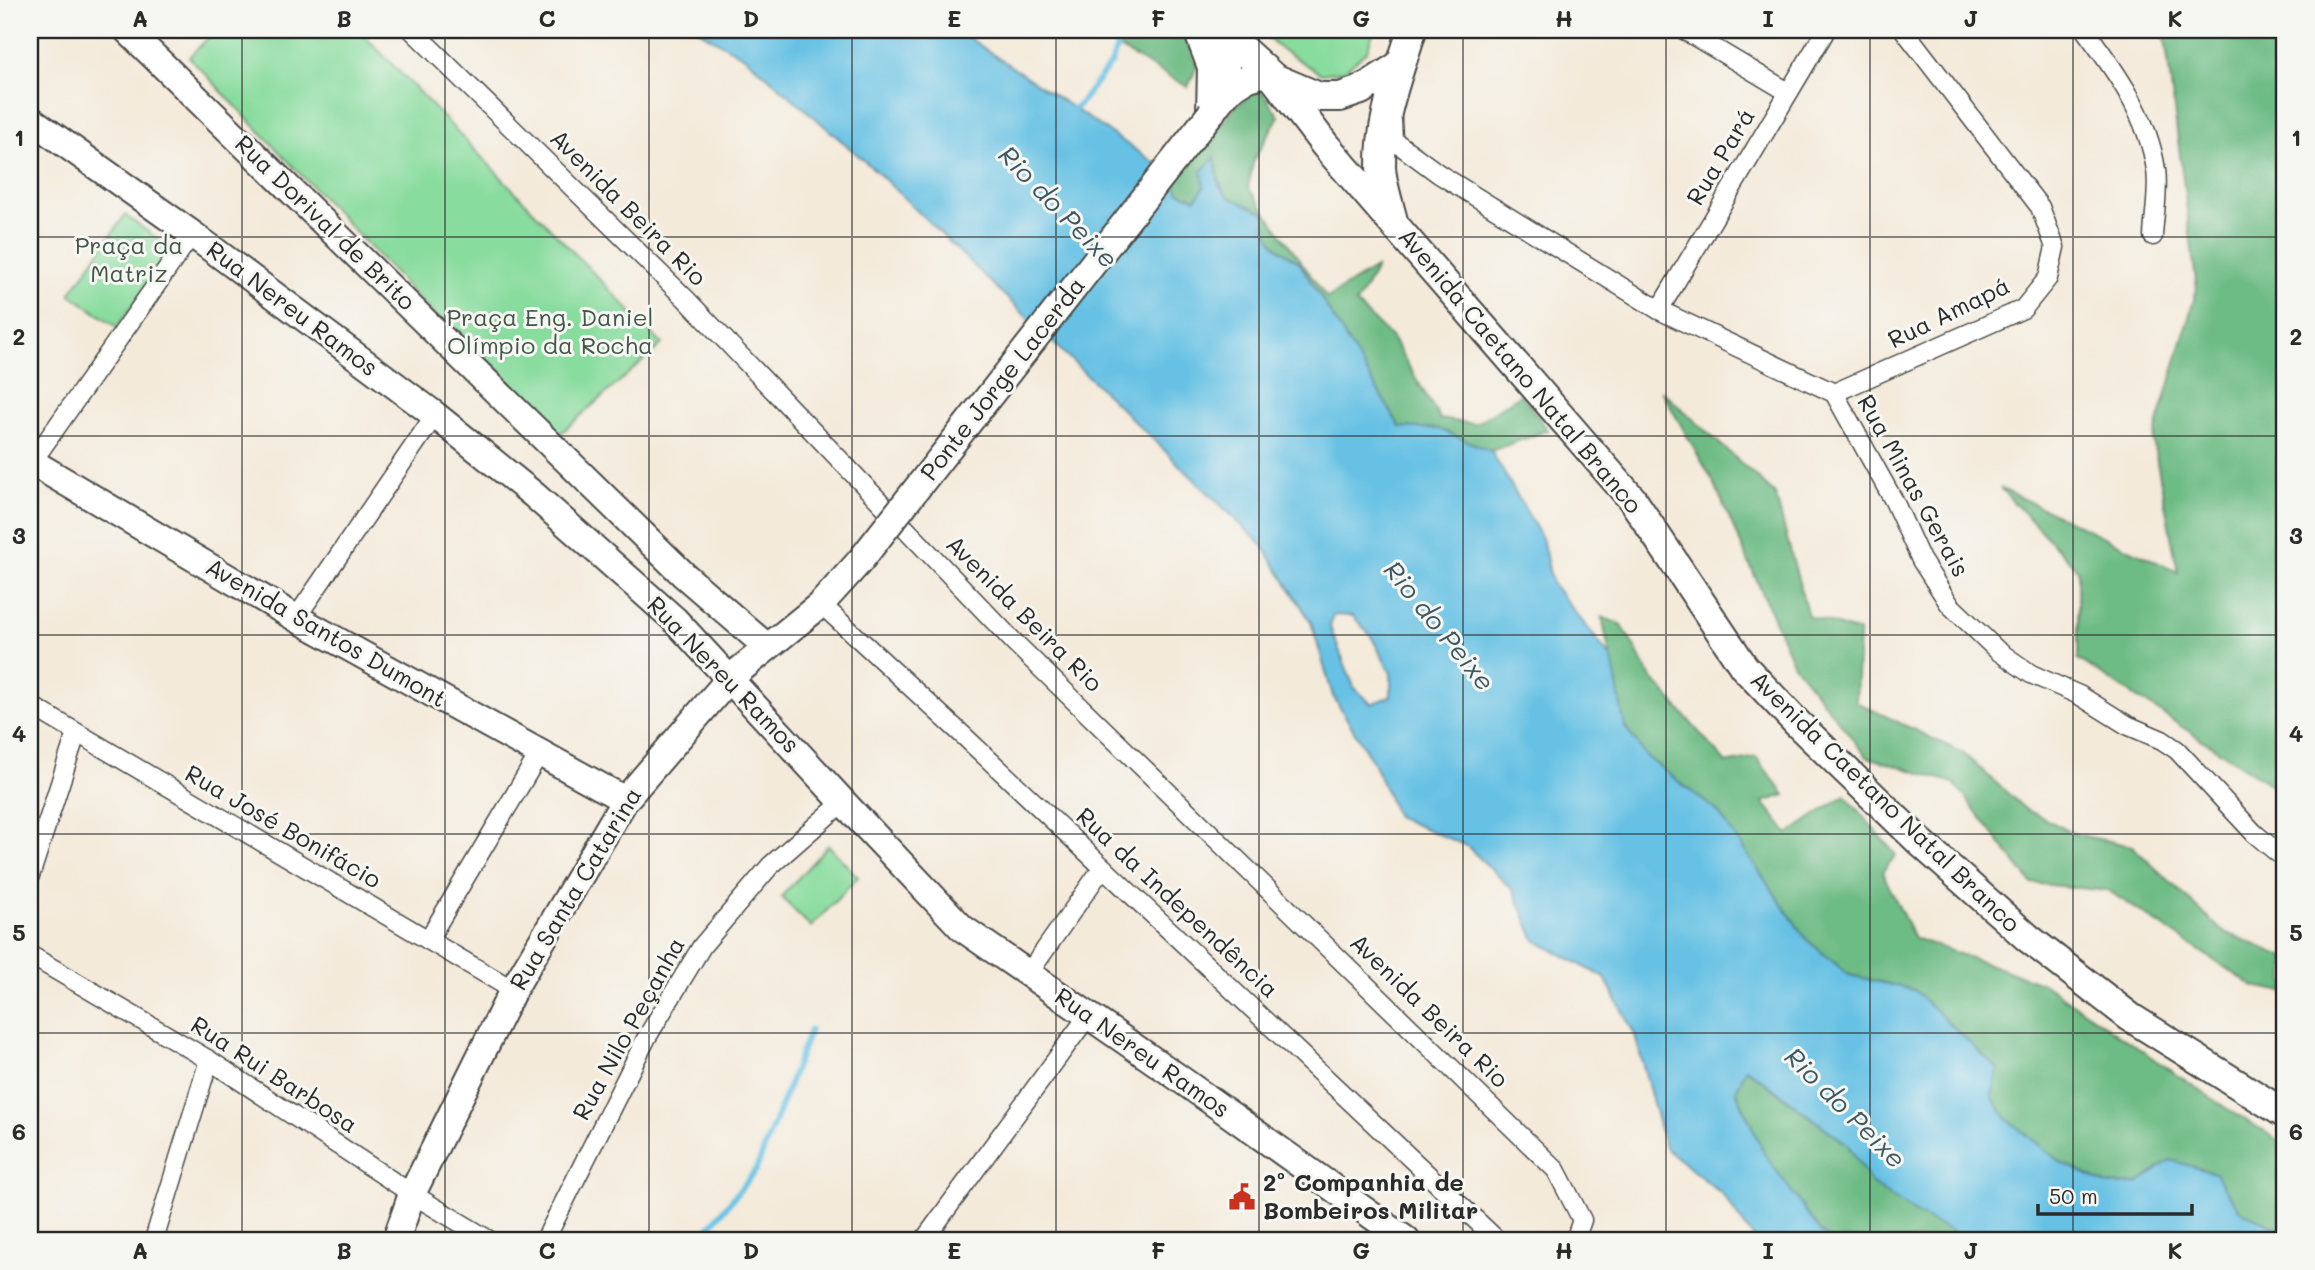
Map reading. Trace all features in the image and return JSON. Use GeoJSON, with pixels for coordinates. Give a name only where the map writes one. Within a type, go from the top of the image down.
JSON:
{"type":"FeatureCollection","features":[{"type":"Feature","properties":{"kind":"main road"},"geometry":{"type":"LineString","coordinates":[[1198,30],[1212,66],[1214,107]]}},
{"type":"Feature","properties":{"kind":"main road","name":"Avenida Caetano Natal Branco"},"geometry":{"type":"LineString","coordinates":[[1393,223],[1381,170],[1383,129],[1390,95],[1412,30]]}},
{"type":"Feature","properties":{"kind":"main road"},"geometry":{"type":"LineString","coordinates":[[1226,32],[1272,75],[1319,97],[1340,97],[1361,90],[1400,65]]}},
{"type":"Feature","properties":{"kind":"main road","name":"Avenida Caetano Natal Branco"},"geometry":{"type":"LineString","coordinates":[[1272,75],[1325,145],[1632,499],[1744,667],[1797,723],[1919,841],[2028,938],[2130,1017],[2285,1114]]}},
{"type":"Feature","properties":{"kind":"street","name":"Avenida Beira Rio"},"geometry":{"type":"LineString","coordinates":[[412,30],[687,300],[1015,643],[1556,1170],[1581,1220],[1576,1240]]}},
{"type":"Feature","properties":{"kind":"street"},"geometry":{"type":"LineString","coordinates":[[1684,30],[1788,92]]}},
{"type":"Feature","properties":{"kind":"street","name":"Rua Pará"},"geometry":{"type":"LineString","coordinates":[[1659,310],[1826,30]]}},
{"type":"Feature","properties":{"kind":"street","name":"Rua Amapá"},"geometry":{"type":"LineString","coordinates":[[1834,393],[2023,309],[2048,278],[2054,247],[2040,207],[1904,30]]}},
{"type":"Feature","properties":{"kind":"street"},"geometry":{"type":"LineString","coordinates":[[2085,30],[2120,76],[2144,122],[2156,172],[2153,236]]}},
{"type":"Feature","properties":{"kind":"street","name":"Rua Dorival de Brito"},"geometry":{"type":"LineString","coordinates":[[132,31],[684,575],[767,647]]}},
{"type":"Feature","properties":{"kind":"street"},"geometry":{"type":"LineString","coordinates":[[1214,107],[1226,32]]}},
{"type":"Feature","properties":{"kind":"street","name":"Ponte Jorge Lacerda"},"geometry":{"type":"LineString","coordinates":[[860,561],[1214,107],[1235,83],[1256,75],[1272,75]]}},
{"type":"Feature","properties":{"kind":"street","name":"Rua Minas Gerais"},"geometry":{"type":"LineString","coordinates":[[1390,95],[1393,140],[1408,153],[1659,310],[1834,393],[1894,501],[1921,559],[1950,605],[1998,650],[2031,674],[2079,695],[2127,725],[2162,740],[2177,750],[2253,833],[2285,859]]}},
{"type":"Feature","properties":{"kind":"street","name":"Rua Nereu Ramos"},"geometry":{"type":"LineString","coordinates":[[30,119],[192,234],[435,415],[534,495],[665,611],[962,928],[1406,1240]]}},
{"type":"Feature","properties":{"kind":"street"},"geometry":{"type":"LineString","coordinates":[[31,461],[192,234]]}},
{"type":"Feature","properties":{"kind":"street"},"geometry":{"type":"LineString","coordinates":[[296,618],[435,415]]}},
{"type":"Feature","properties":{"kind":"street","name":"Avenida Santos Dumont"},"geometry":{"type":"LineString","coordinates":[[31,461],[296,618],[625,800]]}},
{"type":"Feature","properties":{"kind":"street","name":"Rua Santa Catarina"},"geometry":{"type":"LineString","coordinates":[[396,1240],[412,1194],[513,990],[625,800],[730,678],[821,604],[860,561]]}},
{"type":"Feature","properties":{"kind":"street","name":"Rua da Independência"},"geometry":{"type":"LineString","coordinates":[[821,604],[1497,1240]]}},
{"type":"Feature","properties":{"kind":"street","name":"Rua José Bonifácio"},"geometry":{"type":"LineString","coordinates":[[30,705],[513,990]]}},
{"type":"Feature","properties":{"kind":"street"},"geometry":{"type":"LineString","coordinates":[[30,876],[76,734]]}},
{"type":"Feature","properties":{"kind":"street"},"geometry":{"type":"LineString","coordinates":[[428,940],[540,754]]}},
{"type":"Feature","properties":{"kind":"street","name":"Rua Nilo Peçanha"},"geometry":{"type":"LineString","coordinates":[[545,1240],[647,1037],[702,946],[771,866],[843,802]]}},
{"type":"Feature","properties":{"kind":"street"},"geometry":{"type":"LineString","coordinates":[[1028,974],[1103,867]]}},
{"type":"Feature","properties":{"kind":"street","name":"Rua Rui Barbosa"},"geometry":{"type":"LineString","coordinates":[[30,955],[209,1060],[412,1194],[465,1234],[489,1240]]}},
{"type":"Feature","properties":{"kind":"street"},"geometry":{"type":"LineString","coordinates":[[924,1240],[1088,1016]]}},
{"type":"Feature","properties":{"kind":"street"},"geometry":{"type":"LineString","coordinates":[[154,1240],[209,1060]]}},
{"type":"Feature","properties":{"kind":"green space","name":"Praça Eng. Daniel Olímpio da Rocha"},"geometry":{"type":"Polygon","coordinates":[[[216,30],[359,30],[662,344],[553,440],[189,57],[216,30]]]}},
{"type":"Feature","properties":{"kind":"green space"},"geometry":{"type":"Polygon","coordinates":[[[1087,30],[1174,30],[1186,38],[1197,66],[1188,87],[1087,30]]]}},
{"type":"Feature","properties":{"kind":"green space"},"geometry":{"type":"Polygon","coordinates":[[[1261,30],[1374,30],[1367,51],[1344,71],[1321,74],[1275,45],[1261,30]]]}},
{"type":"Feature","properties":{"kind":"green space"},"geometry":{"type":"Polygon","coordinates":[[[2164,30],[2285,30],[2285,794],[2078,659],[2078,570],[2000,488],[2178,572],[2153,441],[2197,289],[2164,30]]]}},
{"type":"Feature","properties":{"kind":"green space"},"geometry":{"type":"Polygon","coordinates":[[[1260,89],[1279,116],[1254,159],[1248,187],[1327,298],[1377,267],[1356,304],[1392,338],[1440,419],[1475,424],[1521,394],[1548,430],[1491,451],[1439,429],[1400,427],[1299,262],[1273,243],[1267,231],[1265,213],[1234,200],[1223,191],[1215,158],[1204,187],[1196,199],[1178,191],[1174,181],[1237,105],[1260,89]]]}},
{"type":"Feature","properties":{"kind":"green space","name":"Praça da Matriz"},"geometry":{"type":"Polygon","coordinates":[[[125,215],[172,249],[117,327],[70,294],[125,215]]]}},
{"type":"Feature","properties":{"kind":"green space"},"geometry":{"type":"Polygon","coordinates":[[[1661,390],[1775,494],[1808,616],[1859,632],[1856,702],[1963,753],[2025,809],[2075,834],[2132,846],[2222,931],[2285,957],[2285,992],[2253,986],[2109,891],[2031,883],[1954,783],[1867,757],[1794,665],[1714,483],[1661,390]]]}},
{"type":"Feature","properties":{"kind":"green space"},"geometry":{"type":"Polygon","coordinates":[[[1602,617],[1622,625],[1650,676],[1726,763],[1756,757],[1785,795],[1763,802],[1788,834],[1845,795],[1896,855],[1882,872],[1914,938],[2044,984],[2226,1108],[2285,1144],[2285,1231],[2240,1211],[2215,1173],[2170,1160],[2138,1184],[2108,1185],[2060,1162],[2007,1119],[1914,990],[1849,975],[1806,939],[1718,812],[1647,757],[1625,727],[1602,617]]]}},
{"type":"Feature","properties":{"kind":"green space"},"geometry":{"type":"Polygon","coordinates":[[[828,845],[858,877],[811,927],[781,897],[828,845]]]}},
{"type":"Feature","properties":{"kind":"green space"},"geometry":{"type":"Polygon","coordinates":[[[1745,1068],[1848,1145],[1872,1184],[1917,1214],[1969,1240],[1830,1240],[1821,1233],[1764,1153],[1736,1091],[1745,1068]]]}},
{"type":"Feature","properties":{"kind":"water","name":"Rio do Peixe"},"geometry":{"type":"Polygon","coordinates":[[[698,30],[957,30],[1170,173],[1179,192],[1196,199],[1204,187],[1202,171],[1215,157],[1219,186],[1228,197],[1265,213],[1267,230],[1273,243],[1299,262],[1400,427],[1439,429],[1491,451],[1542,538],[1552,583],[1612,659],[1625,727],[1647,757],[1718,812],[1806,939],[1849,975],[1914,990],[1998,1069],[1992,1097],[2007,1119],[2060,1162],[2108,1185],[2138,1184],[2170,1160],[2215,1173],[2240,1211],[2285,1231],[2285,1240],[1969,1240],[1917,1214],[1872,1184],[1848,1145],[1746,1068],[1736,1091],[1764,1153],[1821,1233],[1830,1240],[1755,1240],[1722,1194],[1665,1148],[1635,1035],[1605,978],[1535,940],[1514,891],[1467,846],[1397,817],[1373,762],[1333,696],[1311,622],[1263,546],[875,170],[746,58],[698,30]],[[1333,615],[1330,627],[1354,687],[1371,704],[1391,696],[1391,673],[1371,636],[1353,616],[1333,615]]]}},
{"type":"Feature","properties":{"kind":"waterway"},"geometry":{"type":"LineString","coordinates":[[1069,112],[1079,105],[1112,62],[1122,30]]}},
{"type":"Feature","properties":{"kind":"waterway"},"geometry":{"type":"LineString","coordinates":[[699,1240],[756,1170],[810,1030]]}},
{"type":"Feature","properties":{"kind":"place","name":"2º Companhia de Bombeiros Militar"},"geometry":{"type":"Point","coordinates":[1242,1197]}}]}
